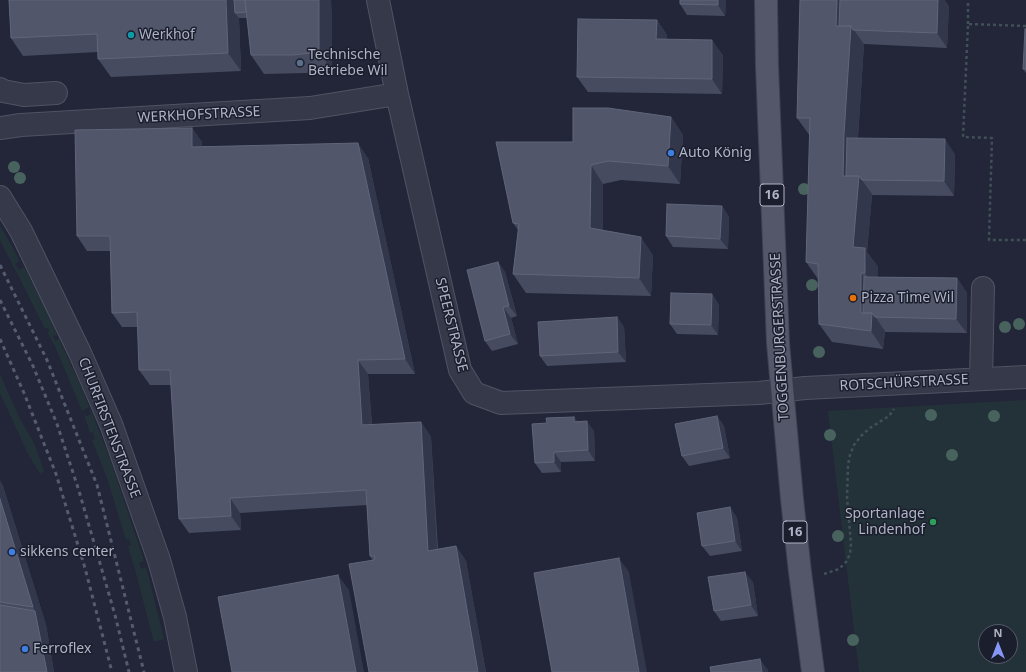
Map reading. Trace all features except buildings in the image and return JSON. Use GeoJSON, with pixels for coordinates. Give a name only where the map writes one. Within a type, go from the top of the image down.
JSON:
{"type":"FeatureCollection","features":[{"type":"Feature","properties":{"kind":"main road","name":"TOGGENBURGERSTRASSE"},"geometry":{"type":"LineString","coordinates":[[766,0],[781,391],[800,572],[813,672]]}},
{"type":"Feature","properties":{"kind":"street","name":"SPEERSTRASSE"},"geometry":{"type":"LineString","coordinates":[[378,0],[460,370],[474,393],[501,403],[781,391]]}},
{"type":"Feature","properties":{"kind":"street"},"geometry":{"type":"LineString","coordinates":[[0,89],[3,92],[24,95],[56,93]]}},
{"type":"Feature","properties":{"kind":"street","name":"WERKHOFSTRASSE"},"geometry":{"type":"LineString","coordinates":[[0,128],[20,124],[310,108],[398,94]]}},
{"type":"Feature","properties":{"kind":"street","name":"CHURFIRSTENSTRASSE"},"geometry":{"type":"LineString","coordinates":[[0,197],[20,231],[80,353],[110,424],[159,560],[175,617],[186,672]]}},
{"type":"Feature","properties":{"kind":"street"},"geometry":{"type":"LineString","coordinates":[[981,379],[983,288]]}},
{"type":"Feature","properties":{"kind":"street","name":"ROTSCHÜRSTRASSE"},"geometry":{"type":"LineString","coordinates":[[781,391],[805,388],[1026,377]]}},
{"type":"Feature","properties":{"kind":"path"},"geometry":{"type":"LineString","coordinates":[[968,0],[963,137],[992,138],[989,240],[1026,240]]}},
{"type":"Feature","properties":{"kind":"path"},"geometry":{"type":"LineString","coordinates":[[968,24],[1026,26]]}},
{"type":"Feature","properties":{"kind":"path"},"geometry":{"type":"LineString","coordinates":[[824,574],[839,569],[846,562],[850,554],[852,544],[847,497],[848,465],[854,445],[870,428],[892,414],[894,406]]}},
{"type":"Feature","properties":{"kind":"shaded area"},"geometry":{"type":"Polygon","coordinates":[[[0,225],[20,261],[15,264],[19,270],[24,267],[47,310],[57,335],[53,336],[55,341],[59,339],[81,386],[89,407],[82,411],[54,344],[47,332],[50,331],[48,328],[45,329],[0,240],[0,225]]]}},
{"type":"Feature","properties":{"kind":"shaded area"},"geometry":{"type":"Polygon","coordinates":[[[0,374],[20,419],[34,443],[44,471],[40,474],[27,452],[0,393],[0,374]]]}},
{"type":"Feature","properties":{"kind":"shaded area","name":"Sportanlage Lindenhof"},"geometry":{"type":"Polygon","coordinates":[[[1026,400],[1026,672],[859,672],[828,411],[1026,400]]]}},
{"type":"Feature","properties":{"kind":"shaded area"},"geometry":{"type":"Polygon","coordinates":[[[91,410],[110,459],[139,545],[144,561],[139,563],[141,569],[146,567],[164,639],[154,642],[128,546],[131,546],[129,539],[126,540],[108,481],[92,440],[95,439],[93,432],[90,433],[84,415],[87,416],[91,414],[89,411],[91,410]]]}},
{"type":"Feature","properties":{"kind":"railway"},"geometry":{"type":"LineString","coordinates":[[0,265],[47,360],[97,485],[144,672]]}},
{"type":"Feature","properties":{"kind":"railway"},"geometry":{"type":"LineString","coordinates":[[0,300],[33,366],[57,424],[79,491],[115,615],[129,672]]}},
{"type":"Feature","properties":{"kind":"railway"},"geometry":{"type":"LineString","coordinates":[[0,339],[24,393],[56,474],[85,568],[112,672]]}},
{"type":"Feature","properties":{"kind":"place","name":"Werkhof"},"geometry":{"type":"Point","coordinates":[131,35]}},
{"type":"Feature","properties":{"kind":"place","name":"Technische Betriebe Wil"},"geometry":{"type":"Point","coordinates":[300,63]}},
{"type":"Feature","properties":{"kind":"place","name":"Auto König"},"geometry":{"type":"Point","coordinates":[671,153]}},
{"type":"Feature","properties":{"kind":"place","name":"Pizza Time Wil"},"geometry":{"type":"Point","coordinates":[853,298]}},
{"type":"Feature","properties":{"kind":"place","name":"Sportanlage Lindenhof"},"geometry":{"type":"Point","coordinates":[933,522]}},
{"type":"Feature","properties":{"kind":"place","name":"sikkens center"},"geometry":{"type":"Point","coordinates":[12,552]}},
{"type":"Feature","properties":{"kind":"place","name":"Ferroflex"},"geometry":{"type":"Point","coordinates":[25,649]}}]}
